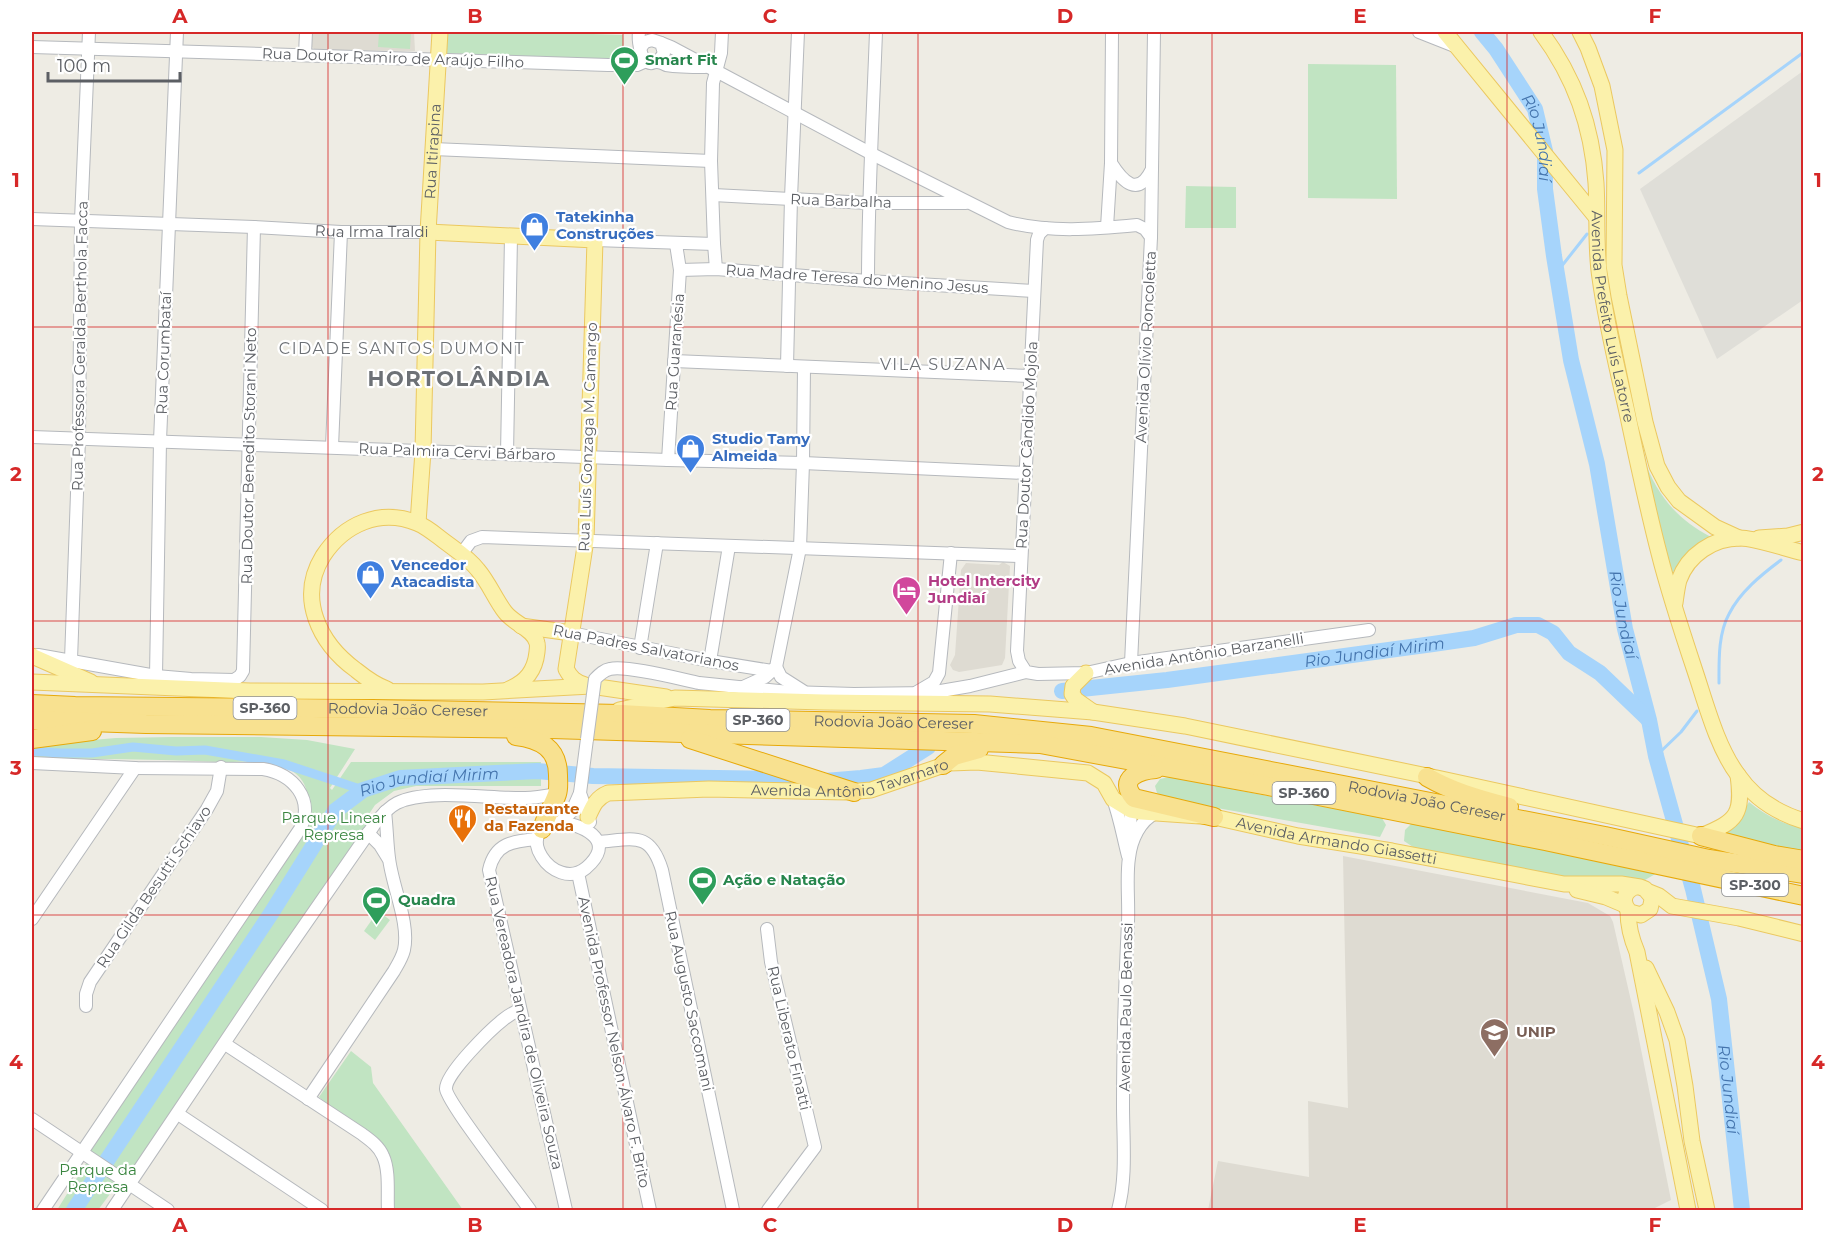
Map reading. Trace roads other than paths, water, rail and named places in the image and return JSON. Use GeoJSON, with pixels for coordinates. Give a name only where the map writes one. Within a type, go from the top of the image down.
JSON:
{"type":"FeatureCollection","features":[{"type":"Feature","properties":{"kind":"highway","name":"Rodovia João Cereser"},"geometry":{"type":"LineString","coordinates":[[32,704],[621,714],[710,719],[974,724],[1091,736],[1605,836],[1645,853]]}},
{"type":"Feature","properties":{"kind":"highway","name":"Rodovia João Cereser"},"geometry":{"type":"LineString","coordinates":[[32,720],[146,724],[398,726],[668,732],[1040,744],[1645,853],[1708,867]]}},
{"type":"Feature","properties":{"kind":"highway"},"geometry":{"type":"LineString","coordinates":[[32,739],[146,724]]}},
{"type":"Feature","properties":{"kind":"highway"},"geometry":{"type":"LineString","coordinates":[[398,726],[462,734],[529,738],[547,747],[555,755],[558,764],[558,791],[555,816],[540,834]]}},
{"type":"Feature","properties":{"kind":"highway"},"geometry":{"type":"LineString","coordinates":[[32,732],[70,734]]}},
{"type":"Feature","properties":{"kind":"highway"},"geometry":{"type":"LineString","coordinates":[[668,732],[848,790]]}},
{"type":"Feature","properties":{"kind":"highway"},"geometry":{"type":"LineString","coordinates":[[943,765],[954,756],[974,749],[1040,744]]}},
{"type":"Feature","properties":{"kind":"highway"},"geometry":{"type":"LineString","coordinates":[[1194,772],[1162,768],[1135,773],[1130,779],[1129,786],[1132,804],[1214,817]]}},
{"type":"Feature","properties":{"kind":"highway"},"geometry":{"type":"LineString","coordinates":[[1427,777],[1463,794],[1605,836]]}},
{"type":"Feature","properties":{"kind":"highway"},"geometry":{"type":"LineString","coordinates":[[1701,836],[1803,860]]}},
{"type":"Feature","properties":{"kind":"highway","name":"SP-300"},"geometry":{"type":"LineString","coordinates":[[1708,867],[1803,874]]}},
{"type":"Feature","properties":{"kind":"highway","name":"SP-300"},"geometry":{"type":"LineString","coordinates":[[1708,867],[1803,896]]}},
{"type":"Feature","properties":{"kind":"main road","name":"Rua Itirapina"},"geometry":{"type":"LineString","coordinates":[[417,524],[423,452],[428,232],[440,32]]}},
{"type":"Feature","properties":{"kind":"main road"},"geometry":{"type":"LineString","coordinates":[[1445,32],[1596,218]]}},
{"type":"Feature","properties":{"kind":"main road"},"geometry":{"type":"LineString","coordinates":[[1573,32],[1606,109]]}},
{"type":"Feature","properties":{"kind":"main road","name":"Avenida Prefeito Luís Latorre"},"geometry":{"type":"LineString","coordinates":[[1580,32],[1602,86],[1615,150],[1614,265],[1645,422],[1657,466],[1668,487],[1679,501],[1715,527],[1742,538],[1803,553]]}},
{"type":"Feature","properties":{"kind":"main road","name":"Avenida Prefeito Luís Latorre"},"geometry":{"type":"LineString","coordinates":[[1547,35],[1572,84],[1590,135],[1596,184],[1599,277],[1656,540],[1674,609],[1718,736],[1737,775]]}},
{"type":"Feature","properties":{"kind":"main road","name":"Rua Irma Traldi"},"geometry":{"type":"LineString","coordinates":[[428,232],[595,240]]}},
{"type":"Feature","properties":{"kind":"main road","name":"Rua Luís Gonzaga M. Camargo"},"geometry":{"type":"LineString","coordinates":[[591,686],[578,683],[570,678],[566,669],[586,540],[595,240]]}},
{"type":"Feature","properties":{"kind":"main road"},"geometry":{"type":"LineString","coordinates":[[395,692],[377,685],[352,668],[326,641],[317,625],[312,597],[315,573],[328,548],[349,528],[362,521],[376,518],[394,518],[417,524],[462,553],[478,570],[506,613],[532,634],[538,644],[536,662],[529,676],[507,690]]}},
{"type":"Feature","properties":{"kind":"main road"},"geometry":{"type":"LineString","coordinates":[[1674,609],[1679,581],[1685,567],[1693,557],[1711,544],[1742,538],[1788,536],[1803,532]]}},
{"type":"Feature","properties":{"kind":"main road","name":"Rua Padres Salvatorianos"},"geometry":{"type":"LineString","coordinates":[[520,626],[572,633]]}},
{"type":"Feature","properties":{"kind":"main road"},"geometry":{"type":"LineString","coordinates":[[32,655],[99,685]]}},
{"type":"Feature","properties":{"kind":"main road"},"geometry":{"type":"LineString","coordinates":[[1082,676],[1073,686],[1072,694],[1076,700],[1090,709]]}},
{"type":"Feature","properties":{"kind":"main road"},"geometry":{"type":"LineString","coordinates":[[32,682],[250,691],[483,692],[591,686],[675,698],[990,704],[1090,709],[1185,726],[1701,836],[1722,827],[1737,814],[1741,797],[1737,775]]}},
{"type":"Feature","properties":{"kind":"main road"},"geometry":{"type":"LineString","coordinates":[[599,714],[675,698]]}},
{"type":"Feature","properties":{"kind":"main road","name":"Avenida Antônio Tavarnaro"},"geometry":{"type":"LineString","coordinates":[[588,817],[595,802],[608,793],[709,789],[871,790],[950,763],[977,762],[1088,773],[1104,783],[1113,799]]}},
{"type":"Feature","properties":{"kind":"main road"},"geometry":{"type":"LineString","coordinates":[[1737,775],[1766,804],[1780,813],[1803,821]]}},
{"type":"Feature","properties":{"kind":"main road","name":"Avenida Armando Giassetti"},"geometry":{"type":"LineString","coordinates":[[1113,799],[1156,813],[1214,817],[1298,836],[1392,851],[1564,884],[1622,884],[1659,896],[1674,906],[1739,918],[1803,934]]}},
{"type":"Feature","properties":{"kind":"main road","name":"Avenida Armando Giassetti"},"geometry":{"type":"LineString","coordinates":[[1564,884],[1578,891],[1606,897],[1626,908]]}},
{"type":"Feature","properties":{"kind":"main road"},"geometry":{"type":"LineString","coordinates":[[1688,1210],[1637,952],[1645,913],[1652,905],[1652,900],[1642,890],[1628,892],[1625,896],[1626,908],[1632,940],[1637,952],[1658,993],[1677,1040],[1692,1141],[1707,1210]]}},
{"type":"Feature","properties":{"kind":"main road","name":"Avenida Armando Giassetti"},"geometry":{"type":"LineString","coordinates":[[1645,913],[1674,906]]}},
{"type":"Feature","properties":{"kind":"main road"},"geometry":{"type":"LineString","coordinates":[[1626,908],[1637,915],[1645,913]]}},
{"type":"Feature","properties":{"kind":"main road"},"geometry":{"type":"LineString","coordinates":[[1655,1046],[1657,1038],[1664,1033],[1669,1033],[1677,1040]]}},
{"type":"Feature","properties":{"kind":"street","name":"Rua Professora Geralda Berthola Facca"},"geometry":{"type":"LineString","coordinates":[[71,660],[79,438],[81,220],[89,32]]}},
{"type":"Feature","properties":{"kind":"street","name":"Rua Corumbataí"},"geometry":{"type":"LineString","coordinates":[[156,675],[160,441],[177,32]]}},
{"type":"Feature","properties":{"kind":"street"},"geometry":{"type":"LineString","coordinates":[[305,54],[306,32]]}},
{"type":"Feature","properties":{"kind":"street"},"geometry":{"type":"LineString","coordinates":[[639,32],[638,42],[641,52],[652,62],[713,69]]}},
{"type":"Feature","properties":{"kind":"street"},"geometry":{"type":"LineString","coordinates":[[716,269],[711,161],[713,69],[721,53],[722,32]]}},
{"type":"Feature","properties":{"kind":"street"},"geometry":{"type":"LineString","coordinates":[[787,366],[798,32]]}},
{"type":"Feature","properties":{"kind":"street"},"geometry":{"type":"LineString","coordinates":[[868,281],[868,203],[876,32]]}},
{"type":"Feature","properties":{"kind":"street"},"geometry":{"type":"LineString","coordinates":[[1107,227],[1111,163],[1112,32]]}},
{"type":"Feature","properties":{"kind":"street","name":"Avenida Olívio Roncoletta"},"geometry":{"type":"LineString","coordinates":[[1131,663],[1151,237],[1154,32]]}},
{"type":"Feature","properties":{"kind":"street"},"geometry":{"type":"LineString","coordinates":[[1419,32],[1458,47]]}},
{"type":"Feature","properties":{"kind":"street"},"geometry":{"type":"LineString","coordinates":[[641,47],[645,42],[654,38]]}},
{"type":"Feature","properties":{"kind":"street"},"geometry":{"type":"LineString","coordinates":[[654,38],[872,154],[1008,222],[1022,226],[1081,229],[1137,225],[1151,237]]}},
{"type":"Feature","properties":{"kind":"street"},"geometry":{"type":"LineString","coordinates":[[652,62],[664,54],[654,38]]}},
{"type":"Feature","properties":{"kind":"street","name":"Rua Doutor Ramiro de Araújo Filho"},"geometry":{"type":"LineString","coordinates":[[32,47],[608,65],[637,65],[652,62]]}},
{"type":"Feature","properties":{"kind":"street"},"geometry":{"type":"LineString","coordinates":[[433,149],[711,161]]}},
{"type":"Feature","properties":{"kind":"street"},"geometry":{"type":"LineString","coordinates":[[1111,163],[1128,184],[1142,182],[1152,169]]}},
{"type":"Feature","properties":{"kind":"street","name":"Rua Barbalha"},"geometry":{"type":"LineString","coordinates":[[713,195],[868,203],[970,204]]}},
{"type":"Feature","properties":{"kind":"street","name":"Rua Irma Traldi"},"geometry":{"type":"LineString","coordinates":[[32,219],[341,232],[428,232]]}},
{"type":"Feature","properties":{"kind":"street"},"geometry":{"type":"LineString","coordinates":[[1022,226],[1034,234],[1037,240]]}},
{"type":"Feature","properties":{"kind":"street","name":"Rua Doutor Benedito Storani Neto"},"geometry":{"type":"LineString","coordinates":[[156,675],[191,680],[234,680],[243,671],[254,227]]}},
{"type":"Feature","properties":{"kind":"street"},"geometry":{"type":"LineString","coordinates":[[1037,240],[1045,228]]}},
{"type":"Feature","properties":{"kind":"street"},"geometry":{"type":"LineString","coordinates":[[332,447],[341,232]]}},
{"type":"Feature","properties":{"kind":"street"},"geometry":{"type":"LineString","coordinates":[[507,454],[511,237]]}},
{"type":"Feature","properties":{"kind":"street","name":"Rua Irma Traldi"},"geometry":{"type":"LineString","coordinates":[[595,240],[714,244]]}},
{"type":"Feature","properties":{"kind":"street","name":"Rua Doutor Cândido Mojola"},"geometry":{"type":"LineString","coordinates":[[1032,673],[1019,661],[1017,651],[1037,240]]}},
{"type":"Feature","properties":{"kind":"street","name":"Rua Guaranésia"},"geometry":{"type":"LineString","coordinates":[[668,460],[680,270],[676,244]]}},
{"type":"Feature","properties":{"kind":"street","name":"Rua Madre Teresa do Menino Jesus"},"geometry":{"type":"LineString","coordinates":[[680,270],[716,269],[1034,291]]}},
{"type":"Feature","properties":{"kind":"street"},"geometry":{"type":"LineString","coordinates":[[674,361],[1030,376]]}},
{"type":"Feature","properties":{"kind":"street"},"geometry":{"type":"LineString","coordinates":[[743,687],[754,683],[774,669],[800,548],[804,367]]}},
{"type":"Feature","properties":{"kind":"street","name":"Rua Palmira Cervi Bárbaro"},"geometry":{"type":"LineString","coordinates":[[32,436],[1026,473]]}},
{"type":"Feature","properties":{"kind":"street"},"geometry":{"type":"LineString","coordinates":[[462,553],[471,541],[482,537],[1021,556]]}},
{"type":"Feature","properties":{"kind":"street"},"geometry":{"type":"LineString","coordinates":[[640,648],[657,543]]}},
{"type":"Feature","properties":{"kind":"street"},"geometry":{"type":"LineString","coordinates":[[710,662],[729,546]]}},
{"type":"Feature","properties":{"kind":"street"},"geometry":{"type":"LineString","coordinates":[[917,692],[934,682],[939,673],[951,553]]}},
{"type":"Feature","properties":{"kind":"street","name":"Avenida Antônio Barzanelli"},"geometry":{"type":"LineString","coordinates":[[580,791],[595,679],[603,671],[612,668],[699,683],[789,692],[929,693],[1032,673],[1082,676],[1131,663],[1369,630]]}},
{"type":"Feature","properties":{"kind":"street","name":"Rua Padres Salvatorianos"},"geometry":{"type":"LineString","coordinates":[[572,633],[710,662],[774,669]]}},
{"type":"Feature","properties":{"kind":"street"},"geometry":{"type":"LineString","coordinates":[[32,655],[156,675]]}},
{"type":"Feature","properties":{"kind":"street"},"geometry":{"type":"LineString","coordinates":[[774,669],[781,677],[805,692]]}},
{"type":"Feature","properties":{"kind":"street"},"geometry":{"type":"LineString","coordinates":[[32,763],[135,768],[271,770],[284,776],[299,790],[304,816],[300,829],[43,1210]]}},
{"type":"Feature","properties":{"kind":"street"},"geometry":{"type":"LineString","coordinates":[[32,919],[135,768]]}},
{"type":"Feature","properties":{"kind":"street","name":"Rua Gilda Besutti Schiavo"},"geometry":{"type":"LineString","coordinates":[[86,1006],[86,994],[90,982],[207,809],[217,790],[221,768]]}},
{"type":"Feature","properties":{"kind":"street"},"geometry":{"type":"LineString","coordinates":[[112,1210],[270,975],[384,812],[395,804],[421,797],[526,798],[558,791]]}},
{"type":"Feature","properties":{"kind":"street"},"geometry":{"type":"LineString","coordinates":[[555,816],[572,812],[580,791]]}},
{"type":"Feature","properties":{"kind":"street"},"geometry":{"type":"LineString","coordinates":[[540,834],[538,850],[547,864],[557,871],[568,874],[578,873],[594,859],[600,849],[580,791]]}},
{"type":"Feature","properties":{"kind":"street"},"geometry":{"type":"LineString","coordinates":[[526,798],[597,838]]}},
{"type":"Feature","properties":{"kind":"street"},"geometry":{"type":"LineString","coordinates":[[1113,799],[1129,858]]}},
{"type":"Feature","properties":{"kind":"street"},"geometry":{"type":"LineString","coordinates":[[1129,858],[1132,804]]}},
{"type":"Feature","properties":{"kind":"street"},"geometry":{"type":"LineString","coordinates":[[308,1099],[400,960],[404,949],[404,935],[389,859],[384,812]]}},
{"type":"Feature","properties":{"kind":"street","name":"Avenida Paulo Benassi"},"geometry":{"type":"LineString","coordinates":[[1118,1210],[1123,1181],[1123,1034],[1129,858],[1142,822],[1156,813]]}},
{"type":"Feature","properties":{"kind":"street"},"geometry":{"type":"LineString","coordinates":[[368,833],[389,859]]}},
{"type":"Feature","properties":{"kind":"street","name":"Rua Vereadora Jandira de Oliveira Souza"},"geometry":{"type":"LineString","coordinates":[[540,834],[503,847],[493,855],[489,870],[564,1208]]}},
{"type":"Feature","properties":{"kind":"street","name":"Rua Augusto Saccomani"},"geometry":{"type":"LineString","coordinates":[[597,838],[640,839],[654,849],[658,856],[733,1210]]}},
{"type":"Feature","properties":{"kind":"street","name":"Avenida Professor Nelson Álvaro F. Brito"},"geometry":{"type":"LineString","coordinates":[[578,873],[650,1210]]}},
{"type":"Feature","properties":{"kind":"street","name":"Rua Liberato Finatti"},"geometry":{"type":"LineString","coordinates":[[767,929],[771,962],[815,1147],[768,1210]]}},
{"type":"Feature","properties":{"kind":"street"},"geometry":{"type":"LineString","coordinates":[[520,1010],[509,1015],[490,1031],[450,1074],[446,1089],[451,1102],[530,1210]]}},
{"type":"Feature","properties":{"kind":"street"},"geometry":{"type":"LineString","coordinates":[[225,1044],[362,1134],[376,1146],[383,1155],[386,1166],[388,1210]]}},
{"type":"Feature","properties":{"kind":"street"},"geometry":{"type":"LineString","coordinates":[[178,1114],[321,1210]]}},
{"type":"Feature","properties":{"kind":"street"},"geometry":{"type":"LineString","coordinates":[[32,1119],[168,1210]]}},
{"type":"Feature","properties":{"kind":"waterway","name":"Rio Jundiaí"},"geometry":{"type":"LineString","coordinates":[[1482,32],[1496,49],[1535,109],[1545,151],[1545,189],[1571,360],[1597,464],[1625,629],[1656,756],[1693,889],[1719,999],[1742,1210]]}},
{"type":"Feature","properties":{"kind":"waterway"},"geometry":{"type":"LineString","coordinates":[[1639,173],[1804,52]]}},
{"type":"Feature","properties":{"kind":"waterway"},"geometry":{"type":"LineString","coordinates":[[1557,272],[1587,234]]}},
{"type":"Feature","properties":{"kind":"waterway"},"geometry":{"type":"LineString","coordinates":[[1719,683],[1721,639],[1729,614],[1745,591],[1781,560]]}},
{"type":"Feature","properties":{"kind":"waterway","name":"Rio Jundiaí Mirim"},"geometry":{"type":"LineString","coordinates":[[1062,691],[1167,680],[1433,644],[1474,638],[1516,625],[1538,625],[1553,633],[1569,653],[1600,673],[1648,719]]}},
{"type":"Feature","properties":{"kind":"waterway"},"geometry":{"type":"LineString","coordinates":[[1656,756],[1681,732],[1697,711]]}},
{"type":"Feature","properties":{"kind":"waterway"},"geometry":{"type":"LineString","coordinates":[[32,751],[92,753],[133,747],[176,751],[205,750],[284,764],[363,790]]}},
{"type":"Feature","properties":{"kind":"waterway","name":"Rio Jundiaí Mirim"},"geometry":{"type":"LineString","coordinates":[[74,1210],[272,912],[335,811],[363,790],[400,778],[537,771],[593,776],[825,781],[884,775],[928,747]]}},
{"type":"Feature","properties":{"kind":"place","name":"Smart Fit"},"geometry":{"type":"Point","coordinates":[624,86]}},
{"type":"Feature","properties":{"kind":"place","name":"Tatekinha Construções"},"geometry":{"type":"Point","coordinates":[535,252]}},
{"type":"Feature","properties":{"kind":"place","name":"Studio Tamy Almeida"},"geometry":{"type":"Point","coordinates":[691,474]}},
{"type":"Feature","properties":{"kind":"place","name":"Vencedor Atacadista"},"geometry":{"type":"Point","coordinates":[370,600]}},
{"type":"Feature","properties":{"kind":"place","name":"Hotel Intercity Jundiaí"},"geometry":{"type":"Point","coordinates":[907,616]}},
{"type":"Feature","properties":{"kind":"place","name":"Restaurante da Fazenda"},"geometry":{"type":"Point","coordinates":[463,844]}},
{"type":"Feature","properties":{"kind":"place","name":"Ação e Natação"},"geometry":{"type":"Point","coordinates":[702,906]}},
{"type":"Feature","properties":{"kind":"place","name":"Quadra"},"geometry":{"type":"Point","coordinates":[377,926]}},
{"type":"Feature","properties":{"kind":"place","name":"UNIP"},"geometry":{"type":"Point","coordinates":[1495,1058]}},
{"type":"Feature","properties":{"kind":"district","name":"CIDADE SANTOS DUMONT"},"geometry":{"type":"Point","coordinates":[402,348]}},
{"type":"Feature","properties":{"kind":"district","name":"VILA SUZANA"},"geometry":{"type":"Point","coordinates":[943,364]}},
{"type":"Feature","properties":{"kind":"district","name":"HORTOLÂNDIA"},"geometry":{"type":"Point","coordinates":[459,379]}},
{"type":"Feature","properties":{"kind":"park label","name":"Parque Linear Represa"},"geometry":{"type":"Point","coordinates":[334,826]}},
{"type":"Feature","properties":{"kind":"park label","name":"Parque da Represa"},"geometry":{"type":"Point","coordinates":[98,1178]}}]}
